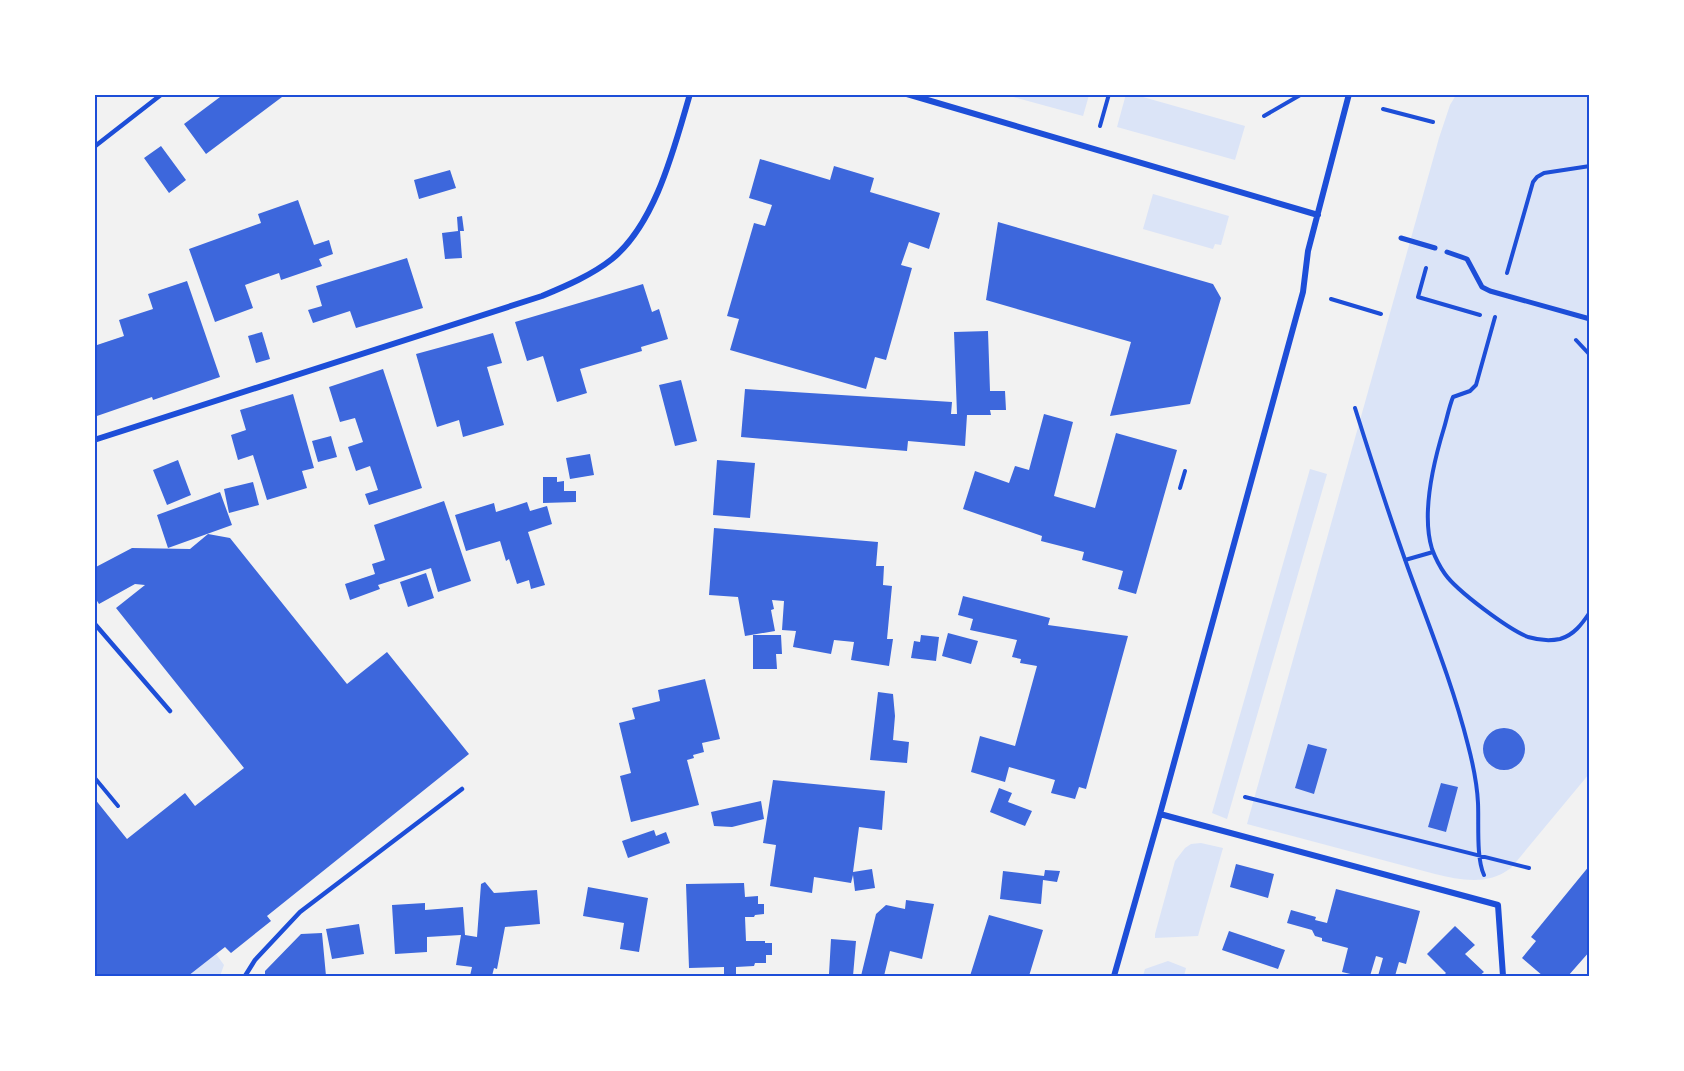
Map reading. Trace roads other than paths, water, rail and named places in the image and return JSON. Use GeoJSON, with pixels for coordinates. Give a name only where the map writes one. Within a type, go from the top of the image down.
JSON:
{"type":"FeatureCollection","features":[{"type":"Feature","properties":{"kind":"street"},"geometry":{"type":"LineString","coordinates":[[94,440],[542,296],[587,275],[610,261],[621,251],[643,223],[662,181],[690,94]]}},
{"type":"Feature","properties":{"kind":"street"},"geometry":{"type":"LineString","coordinates":[[907,94],[1318,215]]}},
{"type":"Feature","properties":{"kind":"street"},"geometry":{"type":"LineString","coordinates":[[1114,976],[1303,292],[1308,251],[1349,94]]}},
{"type":"Feature","properties":{"kind":"street"},"geometry":{"type":"LineString","coordinates":[[1401,238],[1434,248]]}},
{"type":"Feature","properties":{"kind":"street"},"geometry":{"type":"LineString","coordinates":[[1447,252],[1467,259],[1482,287],[1590,319]]}},
{"type":"Feature","properties":{"kind":"street"},"geometry":{"type":"LineString","coordinates":[[1160,814],[1498,905],[1503,976]]}},
{"type":"Feature","properties":{"kind":"lane"},"geometry":{"type":"LineString","coordinates":[[94,147],[162,94]]}},
{"type":"Feature","properties":{"kind":"lane"},"geometry":{"type":"LineString","coordinates":[[94,623],[170,711]]}},
{"type":"Feature","properties":{"kind":"lane"},"geometry":{"type":"LineString","coordinates":[[245,976],[255,960],[300,912],[462,789]]}}]}
